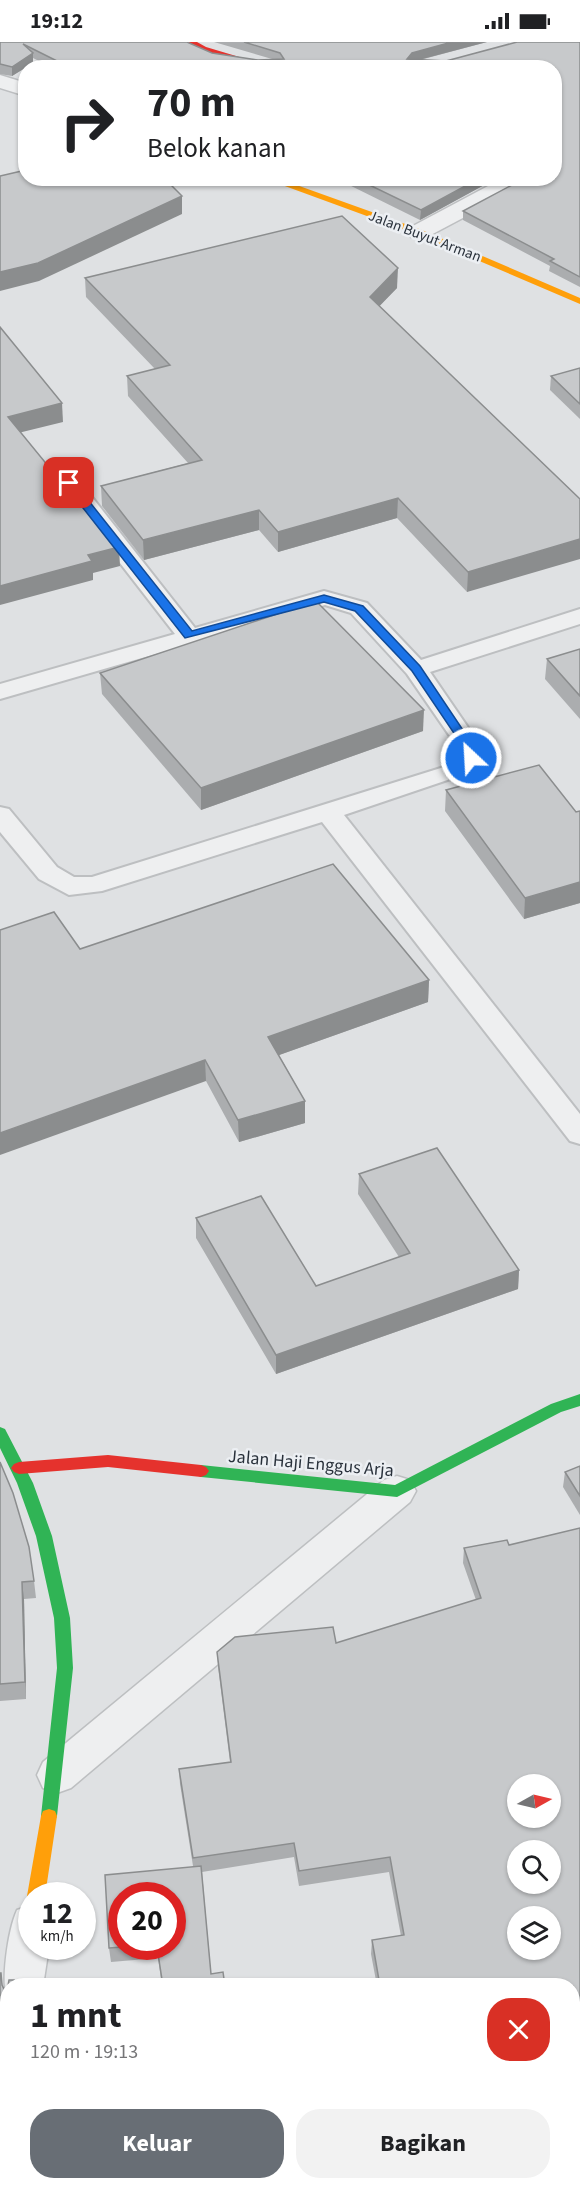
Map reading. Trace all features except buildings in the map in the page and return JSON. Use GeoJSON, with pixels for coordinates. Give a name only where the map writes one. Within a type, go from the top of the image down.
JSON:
{"type":"FeatureCollection","features":[{"type":"Feature","properties":{"kind":"street"},"geometry":{"type":"LineString","coordinates":[[191,42],[203,49],[243,60]]}},
{"type":"Feature","properties":{"kind":"street"},"geometry":{"type":"LineString","coordinates":[[0,81],[18,87]]}},
{"type":"Feature","properties":{"kind":"street","name":"Jalan Buyut Arman"},"geometry":{"type":"LineString","coordinates":[[291,186],[419,232],[580,301]]}},
{"type":"Feature","properties":{"kind":"street"},"geometry":{"type":"LineString","coordinates":[[419,232],[506,186]]}},
{"type":"Feature","properties":{"kind":"street","name":"Jalan Haji Enggus Arja"},"geometry":{"type":"LineString","coordinates":[[19,1468],[108,1461],[397,1491],[556,1408],[580,1400]]}},
{"type":"Feature","properties":{"kind":"street"},"geometry":{"type":"LineString","coordinates":[[0,1433],[19,1468],[36,1512],[53,1569],[65,1647],[57,1775],[38,1882]]}},
{"type":"Feature","properties":{"kind":"street"},"geometry":{"type":"LineString","coordinates":[[57,1775],[397,1491]]}},
{"type":"Feature","properties":{"kind":"street"},"geometry":{"type":"LineString","coordinates":[[22,1978],[26,1960]]}},
{"type":"Feature","properties":{"kind":"lane"},"geometry":{"type":"LineString","coordinates":[[69,483],[189,636]]}},
{"type":"Feature","properties":{"kind":"lane"},"geometry":{"type":"LineString","coordinates":[[0,693],[324,598],[359,608],[416,669],[468,745],[471,758],[465,766],[453,772],[93,885],[69,886],[48,873],[0,814]]}},
{"type":"Feature","properties":{"kind":"lane"},"geometry":{"type":"LineString","coordinates":[[416,669],[580,616]]}},
{"type":"Feature","properties":{"kind":"lane"},"geometry":{"type":"LineString","coordinates":[[328,812],[580,1134]]}},
{"type":"Feature","properties":{"kind":"traffic: fast"},"geometry":{"type":"LineString","coordinates":[[201,1471],[397,1491],[556,1408],[580,1400]]}},
{"type":"Feature","properties":{"kind":"traffic: fast"},"geometry":{"type":"LineString","coordinates":[[0,1433],[25,1483],[44,1536],[62,1618],[65,1668],[49,1816]]}},
{"type":"Feature","properties":{"kind":"traffic: slow"},"geometry":{"type":"LineString","coordinates":[[290,186],[419,232],[580,301]]}},
{"type":"Feature","properties":{"kind":"traffic: slow"},"geometry":{"type":"LineString","coordinates":[[38,1882],[49,1816]]}},
{"type":"Feature","properties":{"kind":"traffic: jam"},"geometry":{"type":"LineString","coordinates":[[191,42],[203,49],[243,60]]}},
{"type":"Feature","properties":{"kind":"traffic: jam"},"geometry":{"type":"LineString","coordinates":[[19,1468],[108,1461],[201,1471]]}},
{"type":"Feature","properties":{"kind":"route"},"geometry":{"type":"LineString","coordinates":[[69,483],[189,636],[324,598],[359,608],[416,669],[468,745],[471,758]]}}]}
